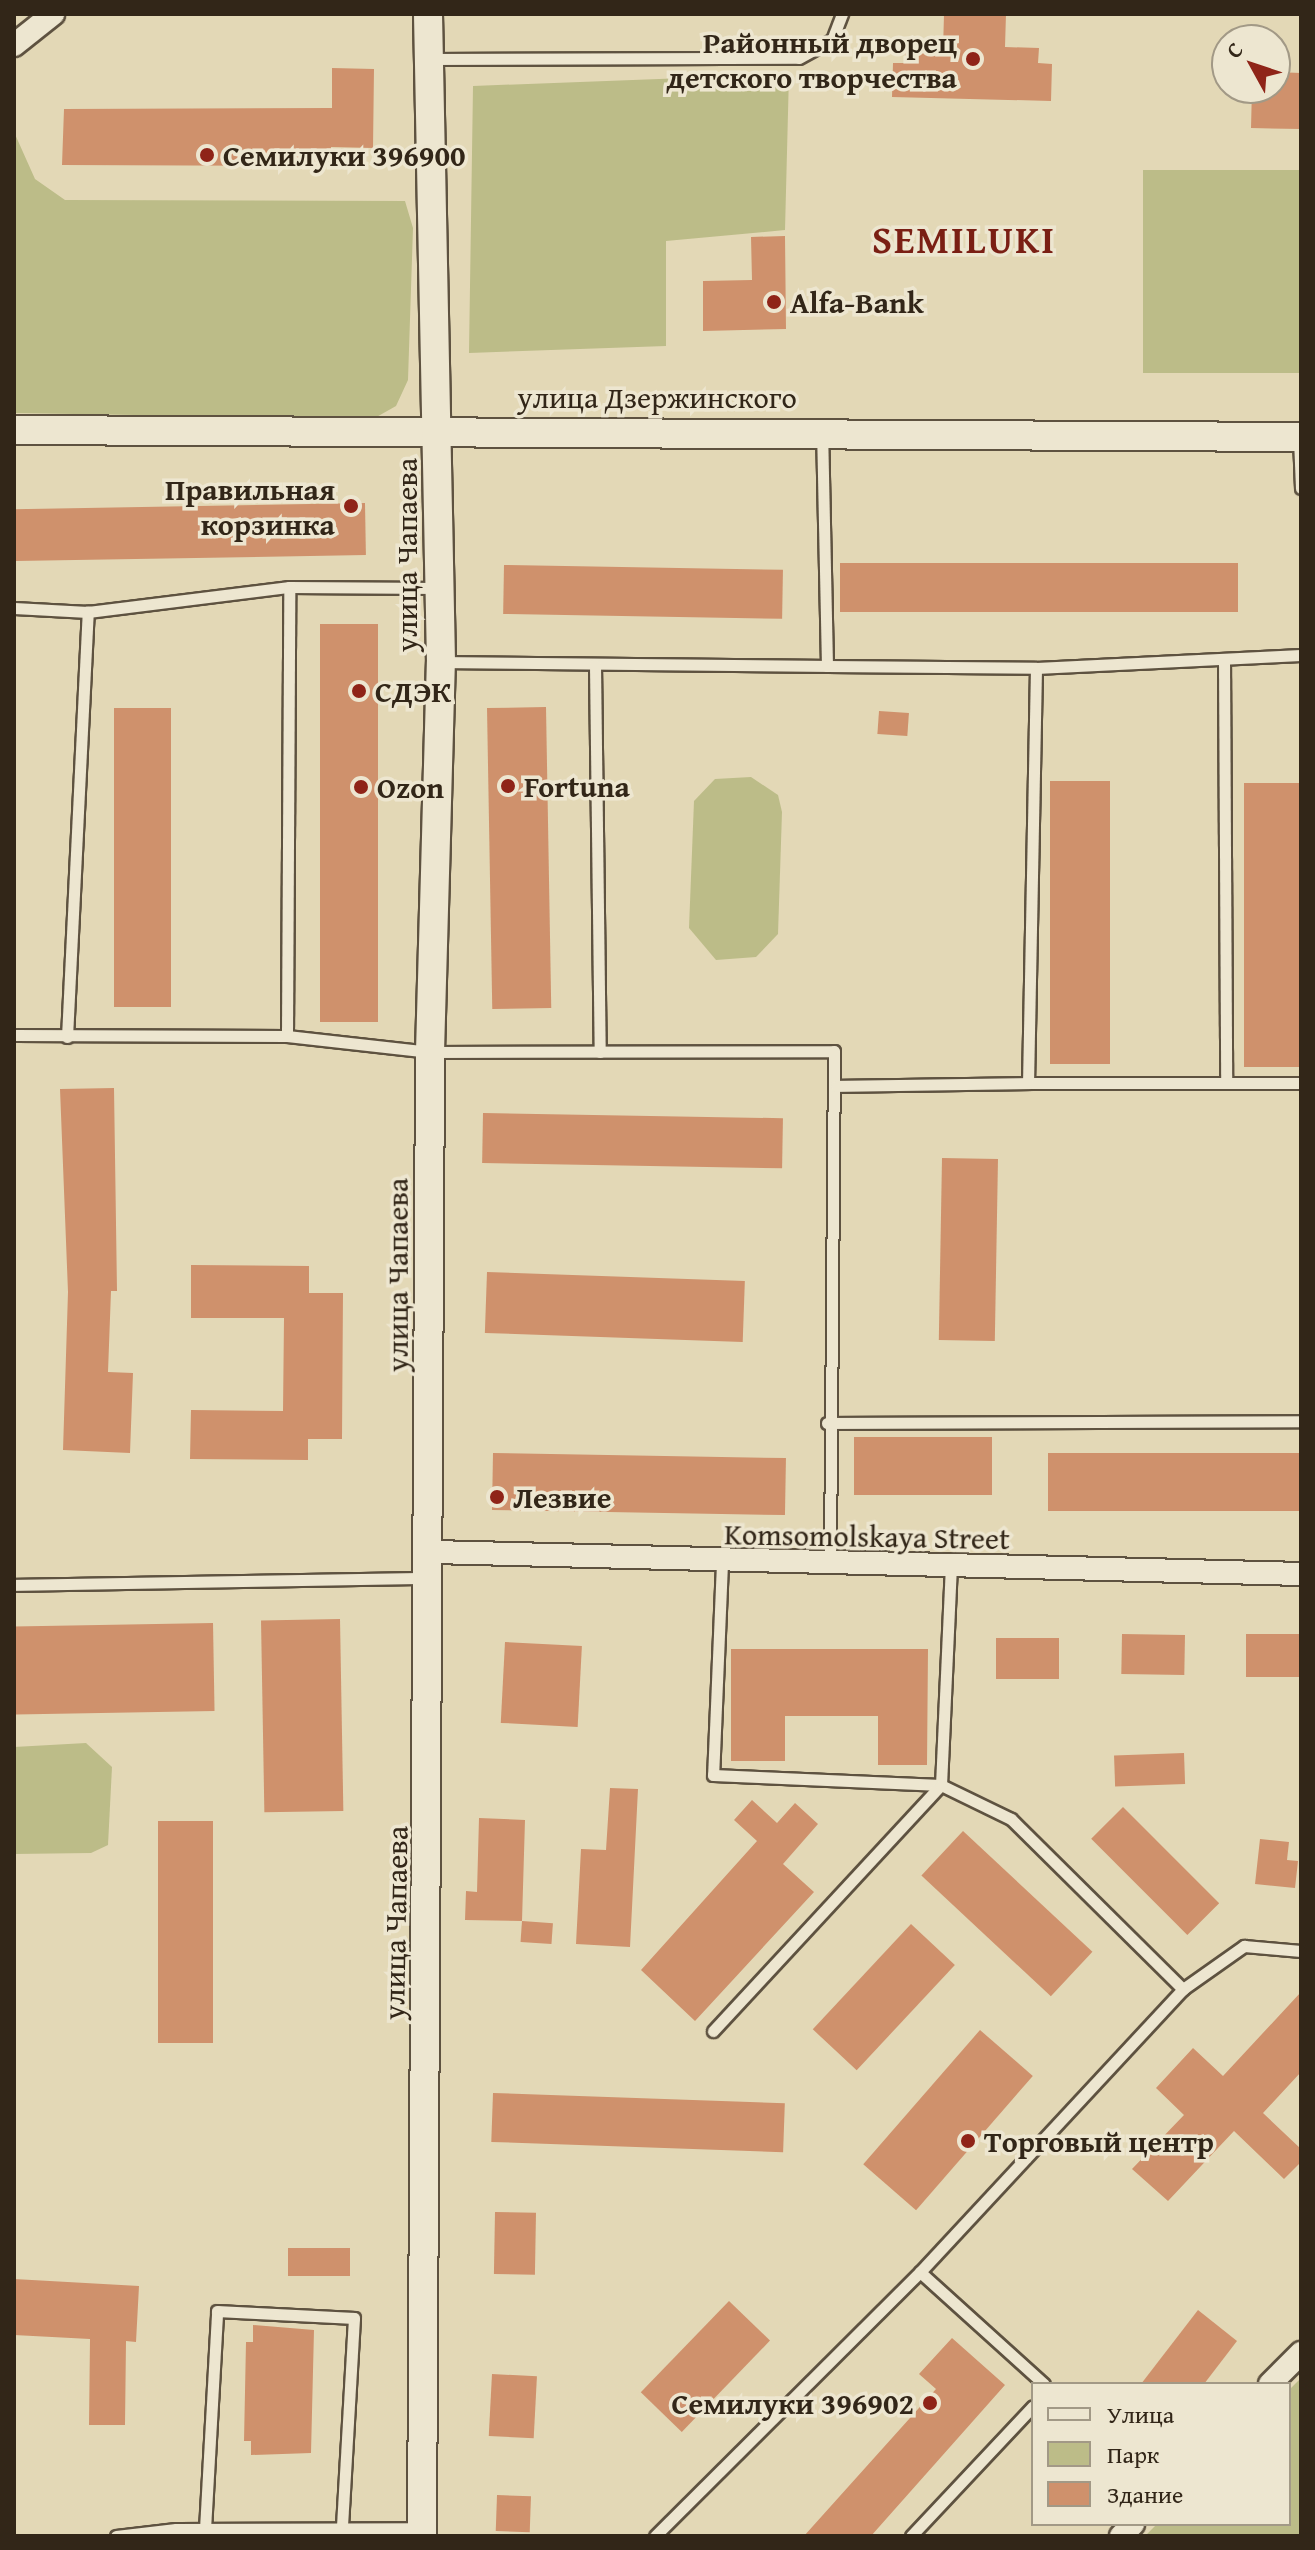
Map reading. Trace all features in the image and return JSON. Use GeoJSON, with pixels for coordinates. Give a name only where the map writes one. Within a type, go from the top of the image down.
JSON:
{"type":"FeatureCollection","features":[{"type":"Feature","properties":{"kind":"street","name":"улица Чапаева"},"geometry":{"type":"LineString","coordinates":[[422,2532],[432,1565],[430,1052],[441,662],[440,432],[428,14]]}},
{"type":"Feature","properties":{"kind":"street"},"geometry":{"type":"LineString","coordinates":[[14,45],[50,19]]}},
{"type":"Feature","properties":{"kind":"street","name":"улица Дзержинского"},"geometry":{"type":"LineString","coordinates":[[14,430],[822,430],[1300,437]]}},
{"type":"Feature","properties":{"kind":"street","name":"Komsomolskaya Street"},"geometry":{"type":"LineString","coordinates":[[432,1565],[722,1563],[1301,1574]]}},
{"type":"Feature","properties":{"kind":"street"},"geometry":{"type":"LineString","coordinates":[[1272,2382],[1301,2353]]}},
{"type":"Feature","properties":{"kind":"lane"},"geometry":{"type":"LineString","coordinates":[[429,59],[799,58],[832,40],[842,14]]}},
{"type":"Feature","properties":{"kind":"lane"},"geometry":{"type":"LineString","coordinates":[[822,430],[827,666]]}},
{"type":"Feature","properties":{"kind":"lane"},"geometry":{"type":"LineString","coordinates":[[1300,437],[1301,488]]}},
{"type":"Feature","properties":{"kind":"lane"},"geometry":{"type":"LineString","coordinates":[[14,608],[88,612],[289,587],[440,588]]}},
{"type":"Feature","properties":{"kind":"lane"},"geometry":{"type":"LineString","coordinates":[[287,1036],[289,587]]}},
{"type":"Feature","properties":{"kind":"lane"},"geometry":{"type":"LineString","coordinates":[[67,1037],[88,612]]}},
{"type":"Feature","properties":{"kind":"lane"},"geometry":{"type":"LineString","coordinates":[[441,662],[1036,668],[1301,655]]}},
{"type":"Feature","properties":{"kind":"lane"},"geometry":{"type":"LineString","coordinates":[[1224,659],[1226,1083]]}},
{"type":"Feature","properties":{"kind":"lane"},"geometry":{"type":"LineString","coordinates":[[595,665],[600,1052]]}},
{"type":"Feature","properties":{"kind":"lane"},"geometry":{"type":"LineString","coordinates":[[1028,1083],[1036,668]]}},
{"type":"Feature","properties":{"kind":"lane"},"geometry":{"type":"LineString","coordinates":[[14,1035],[287,1036],[430,1052],[834,1051],[836,1086],[827,1423],[830,1567]]}},
{"type":"Feature","properties":{"kind":"lane"},"geometry":{"type":"LineString","coordinates":[[836,1086],[1301,1083]]}},
{"type":"Feature","properties":{"kind":"lane"},"geometry":{"type":"LineString","coordinates":[[827,1423],[1301,1421]]}},
{"type":"Feature","properties":{"kind":"lane"},"geometry":{"type":"LineString","coordinates":[[722,1563],[713,1775],[941,1785],[1011,1819],[1183,1989]]}},
{"type":"Feature","properties":{"kind":"lane"},"geometry":{"type":"LineString","coordinates":[[14,1585],[432,1565]]}},
{"type":"Feature","properties":{"kind":"lane"},"geometry":{"type":"LineString","coordinates":[[713,2031],[941,1785],[951,1568]]}},
{"type":"Feature","properties":{"kind":"lane"},"geometry":{"type":"LineString","coordinates":[[655,2536],[920,2272],[1183,1989],[1244,1946],[1301,1951]]}},
{"type":"Feature","properties":{"kind":"lane"},"geometry":{"type":"LineString","coordinates":[[920,2272],[1042,2382]]}},
{"type":"Feature","properties":{"kind":"lane"},"geometry":{"type":"LineString","coordinates":[[205,2529],[217,2311],[354,2318],[342,2528]]}},
{"type":"Feature","properties":{"kind":"lane"},"geometry":{"type":"LineString","coordinates":[[911,2536],[1031,2408]]}},
{"type":"Feature","properties":{"kind":"lane"},"geometry":{"type":"LineString","coordinates":[[116,2536],[205,2529],[342,2528],[422,2532]]}},
{"type":"Feature","properties":{"kind":"green space"},"geometry":{"type":"Polygon","coordinates":[[[789,74],[785,230],[666,241],[666,346],[469,353],[473,86],[789,74]]]}},
{"type":"Feature","properties":{"kind":"green space"},"geometry":{"type":"Polygon","coordinates":[[[14,132],[35,179],[65,200],[405,201],[413,228],[408,380],[396,406],[373,419],[14,413],[14,132]]]}},
{"type":"Feature","properties":{"kind":"green space"},"geometry":{"type":"Polygon","coordinates":[[[1143,170],[1301,170],[1301,373],[1143,373],[1143,170]]]}},
{"type":"Feature","properties":{"kind":"green space"},"geometry":{"type":"Polygon","coordinates":[[[751,777],[778,795],[782,812],[778,934],[756,957],[716,960],[689,928],[694,801],[715,779],[751,777]]]}},
{"type":"Feature","properties":{"kind":"green space"},"geometry":{"type":"Polygon","coordinates":[[[86,1743],[112,1767],[108,1845],[91,1853],[14,1854],[14,1747],[86,1743]]]}},
{"type":"Feature","properties":{"kind":"green space"},"geometry":{"type":"Polygon","coordinates":[[[1301,2378],[1301,2536],[1145,2536],[1155,2526],[1291,2526],[1291,2388],[1301,2378]]]}},
{"type":"Feature","properties":{"kind":"building"},"geometry":{"type":"Polygon","coordinates":[[[944,14],[1006,14],[1005,47],[1039,48],[1038,63],[1052,64],[1051,101],[892,97],[893,63],[905,63],[905,49],[943,50],[944,14]]]}},
{"type":"Feature","properties":{"kind":"building"},"geometry":{"type":"Polygon","coordinates":[[[332,68],[374,69],[373,148],[331,147],[331,166],[62,165],[64,109],[332,108],[332,68]]]}},
{"type":"Feature","properties":{"kind":"building"},"geometry":{"type":"Polygon","coordinates":[[[1291,73],[1301,73],[1301,129],[1251,128],[1252,104],[1291,104],[1291,73]]]}},
{"type":"Feature","properties":{"kind":"building"},"geometry":{"type":"Polygon","coordinates":[[[785,236],[786,329],[703,331],[703,281],[752,280],[751,237],[785,236]]]}},
{"type":"Feature","properties":{"kind":"building"},"geometry":{"type":"Polygon","coordinates":[[[365,503],[366,555],[15,561],[14,509],[365,503]]]}},
{"type":"Feature","properties":{"kind":"building"},"geometry":{"type":"Polygon","coordinates":[[[840,563],[1238,563],[1238,612],[840,612],[840,563]]]}},
{"type":"Feature","properties":{"kind":"building"},"geometry":{"type":"Polygon","coordinates":[[[504,565],[783,570],[782,619],[503,614],[504,565]]]}},
{"type":"Feature","properties":{"kind":"building"},"geometry":{"type":"Polygon","coordinates":[[[320,624],[378,624],[378,1022],[320,1022],[320,624]]]}},
{"type":"Feature","properties":{"kind":"building"},"geometry":{"type":"Polygon","coordinates":[[[546,707],[551,1008],[492,1009],[487,708],[546,707]]]}},
{"type":"Feature","properties":{"kind":"building"},"geometry":{"type":"Polygon","coordinates":[[[114,708],[171,708],[171,1007],[114,1007],[114,708]]]}},
{"type":"Feature","properties":{"kind":"building"},"geometry":{"type":"Polygon","coordinates":[[[879,711],[909,713],[907,736],[877,734],[879,711]]]}},
{"type":"Feature","properties":{"kind":"building"},"geometry":{"type":"Polygon","coordinates":[[[1050,781],[1110,781],[1110,1064],[1050,1064],[1050,781]]]}},
{"type":"Feature","properties":{"kind":"building"},"geometry":{"type":"Polygon","coordinates":[[[1244,783],[1301,783],[1301,1067],[1244,1067],[1244,783]]]}},
{"type":"Feature","properties":{"kind":"building"},"geometry":{"type":"Polygon","coordinates":[[[114,1088],[117,1291],[111,1291],[108,1372],[133,1373],[130,1453],[63,1450],[68,1292],[60,1089],[114,1088]]]}},
{"type":"Feature","properties":{"kind":"building"},"geometry":{"type":"Polygon","coordinates":[[[483,1113],[783,1118],[782,1168],[482,1163],[483,1113]]]}},
{"type":"Feature","properties":{"kind":"building"},"geometry":{"type":"Polygon","coordinates":[[[942,1158],[998,1159],[995,1341],[939,1340],[942,1158]]]}},
{"type":"Feature","properties":{"kind":"building"},"geometry":{"type":"Polygon","coordinates":[[[191,1265],[309,1266],[309,1293],[343,1293],[342,1439],[308,1439],[308,1460],[190,1459],[191,1410],[283,1411],[284,1318],[191,1318],[191,1265]]]}},
{"type":"Feature","properties":{"kind":"building"},"geometry":{"type":"Polygon","coordinates":[[[487,1272],[745,1281],[743,1342],[485,1333],[487,1272]]]}},
{"type":"Feature","properties":{"kind":"building"},"geometry":{"type":"Polygon","coordinates":[[[854,1437],[992,1437],[992,1495],[854,1495],[854,1437]]]}},
{"type":"Feature","properties":{"kind":"building"},"geometry":{"type":"Polygon","coordinates":[[[493,1453],[786,1458],[785,1515],[492,1510],[493,1453]]]}},
{"type":"Feature","properties":{"kind":"building"},"geometry":{"type":"Polygon","coordinates":[[[1048,1453],[1301,1453],[1301,1511],[1048,1511],[1048,1453]]]}},
{"type":"Feature","properties":{"kind":"building"},"geometry":{"type":"Polygon","coordinates":[[[340,1619],[343,1811],[264,1812],[261,1620],[340,1619]]]}},
{"type":"Feature","properties":{"kind":"building"},"geometry":{"type":"Polygon","coordinates":[[[213,1623],[215,1711],[16,1714],[14,1626],[213,1623]]]}},
{"type":"Feature","properties":{"kind":"building"},"geometry":{"type":"Polygon","coordinates":[[[1122,1634],[1185,1635],[1184,1675],[1121,1674],[1122,1634]]]}},
{"type":"Feature","properties":{"kind":"building"},"geometry":{"type":"Polygon","coordinates":[[[1246,1634],[1301,1634],[1301,1677],[1246,1677],[1246,1634]]]}},
{"type":"Feature","properties":{"kind":"building"},"geometry":{"type":"Polygon","coordinates":[[[996,1638],[1059,1638],[1059,1679],[996,1679],[996,1638]]]}},
{"type":"Feature","properties":{"kind":"building"},"geometry":{"type":"Polygon","coordinates":[[[505,1642],[582,1646],[578,1727],[501,1723],[505,1642]]]}},
{"type":"Feature","properties":{"kind":"building"},"geometry":{"type":"Polygon","coordinates":[[[731,1649],[928,1649],[927,1765],[878,1765],[878,1716],[785,1716],[785,1761],[731,1761],[731,1649]]]}},
{"type":"Feature","properties":{"kind":"building"},"geometry":{"type":"Polygon","coordinates":[[[1184,1753],[1185,1784],[1115,1786],[1114,1755],[1184,1753]]]}},
{"type":"Feature","properties":{"kind":"building"},"geometry":{"type":"Polygon","coordinates":[[[610,1788],[638,1789],[630,1947],[576,1944],[581,1849],[606,1850],[610,1788]]]}},
{"type":"Feature","properties":{"kind":"building"},"geometry":{"type":"Polygon","coordinates":[[[752,1800],[777,1823],[795,1803],[818,1824],[783,1864],[814,1892],[695,2021],[641,1970],[757,1841],[734,1820],[752,1800]]]}},
{"type":"Feature","properties":{"kind":"building"},"geometry":{"type":"Polygon","coordinates":[[[1123,1807],[1219,1903],[1187,1935],[1091,1839],[1123,1807]]]}},
{"type":"Feature","properties":{"kind":"building"},"geometry":{"type":"Polygon","coordinates":[[[479,1818],[525,1820],[522,1921],[465,1920],[466,1891],[477,1892],[479,1818]]]}},
{"type":"Feature","properties":{"kind":"building"},"geometry":{"type":"Polygon","coordinates":[[[158,1821],[213,1821],[213,2043],[158,2043],[158,1821]]]}},
{"type":"Feature","properties":{"kind":"building"},"geometry":{"type":"Polygon","coordinates":[[[963,1831],[1092,1952],[1051,1996],[921,1876],[963,1831]]]}},
{"type":"Feature","properties":{"kind":"building"},"geometry":{"type":"Polygon","coordinates":[[[1260,1839],[1289,1842],[1287,1860],[1298,1861],[1295,1888],[1255,1884],[1260,1839]]]}},
{"type":"Feature","properties":{"kind":"building"},"geometry":{"type":"Polygon","coordinates":[[[522,1921],[553,1923],[551,1944],[521,1942],[522,1921]]]}},
{"type":"Feature","properties":{"kind":"building"},"geometry":{"type":"Polygon","coordinates":[[[911,1924],[955,1965],[857,2070],[813,2029],[911,1924]]]}},
{"type":"Feature","properties":{"kind":"building"},"geometry":{"type":"Polygon","coordinates":[[[1301,1992],[1301,2072],[1263,2113],[1301,2149],[1301,2162],[1284,2179],[1234,2131],[1168,2201],[1132,2169],[1184,2115],[1156,2088],[1193,2048],[1223,2076],[1301,1992]]]}},
{"type":"Feature","properties":{"kind":"building"},"geometry":{"type":"Polygon","coordinates":[[[980,2030],[1033,2076],[916,2210],[863,2164],[980,2030]]]}},
{"type":"Feature","properties":{"kind":"building"},"geometry":{"type":"Polygon","coordinates":[[[493,2093],[785,2103],[783,2152],[491,2142],[493,2093]]]}},
{"type":"Feature","properties":{"kind":"building"},"geometry":{"type":"Polygon","coordinates":[[[495,2212],[536,2213],[535,2275],[494,2274],[495,2212]]]}},
{"type":"Feature","properties":{"kind":"building"},"geometry":{"type":"Polygon","coordinates":[[[288,2248],[350,2248],[350,2276],[288,2276],[288,2248]]]}},
{"type":"Feature","properties":{"kind":"building"},"geometry":{"type":"Polygon","coordinates":[[[14,2279],[139,2286],[136,2342],[126,2341],[125,2425],[89,2425],[90,2339],[14,2335],[14,2279]]]}},
{"type":"Feature","properties":{"kind":"building"},"geometry":{"type":"Polygon","coordinates":[[[729,2301],[770,2341],[682,2432],[641,2392],[729,2301]]]}},
{"type":"Feature","properties":{"kind":"building"},"geometry":{"type":"Polygon","coordinates":[[[1198,2310],[1237,2341],[1206,2382],[1143,2382],[1198,2310]]]}},
{"type":"Feature","properties":{"kind":"building"},"geometry":{"type":"Polygon","coordinates":[[[253,2325],[314,2330],[311,2453],[251,2455],[251,2441],[244,2441],[246,2342],[253,2342],[253,2325]]]}},
{"type":"Feature","properties":{"kind":"building"},"geometry":{"type":"Polygon","coordinates":[[[952,2338],[1005,2385],[871,2536],[804,2536],[936,2389],[919,2374],[952,2338]]]}},
{"type":"Feature","properties":{"kind":"building"},"geometry":{"type":"Polygon","coordinates":[[[492,2374],[537,2376],[534,2438],[489,2436],[492,2374]]]}},
{"type":"Feature","properties":{"kind":"building"},"geometry":{"type":"Polygon","coordinates":[[[497,2495],[531,2496],[530,2532],[496,2531],[497,2495]]]}},
{"type":"Feature","properties":{"kind":"place","name":"Районный дворец детского творчества"},"geometry":{"type":"Point","coordinates":[973,59]}},
{"type":"Feature","properties":{"kind":"place","name":"Семилуки 396900"},"geometry":{"type":"Point","coordinates":[207,155]}},
{"type":"Feature","properties":{"kind":"place","name":"Alfa-Bank"},"geometry":{"type":"Point","coordinates":[774,302]}},
{"type":"Feature","properties":{"kind":"place","name":"Правильная корзинка"},"geometry":{"type":"Point","coordinates":[351,506]}},
{"type":"Feature","properties":{"kind":"place","name":"СДЭК"},"geometry":{"type":"Point","coordinates":[359,691]}},
{"type":"Feature","properties":{"kind":"place","name":"Fortuna"},"geometry":{"type":"Point","coordinates":[508,786]}},
{"type":"Feature","properties":{"kind":"place","name":"Ozon"},"geometry":{"type":"Point","coordinates":[361,787]}},
{"type":"Feature","properties":{"kind":"place","name":"Лезвие"},"geometry":{"type":"Point","coordinates":[497,1497]}},
{"type":"Feature","properties":{"kind":"place","name":"Торговый центр"},"geometry":{"type":"Point","coordinates":[968,2141]}},
{"type":"Feature","properties":{"kind":"place","name":"Семилуки 396902"},"geometry":{"type":"Point","coordinates":[930,2403]}},
{"type":"Feature","properties":{"kind":"district","name":"SEMILUKI"},"geometry":{"type":"Point","coordinates":[964,240]}}]}
